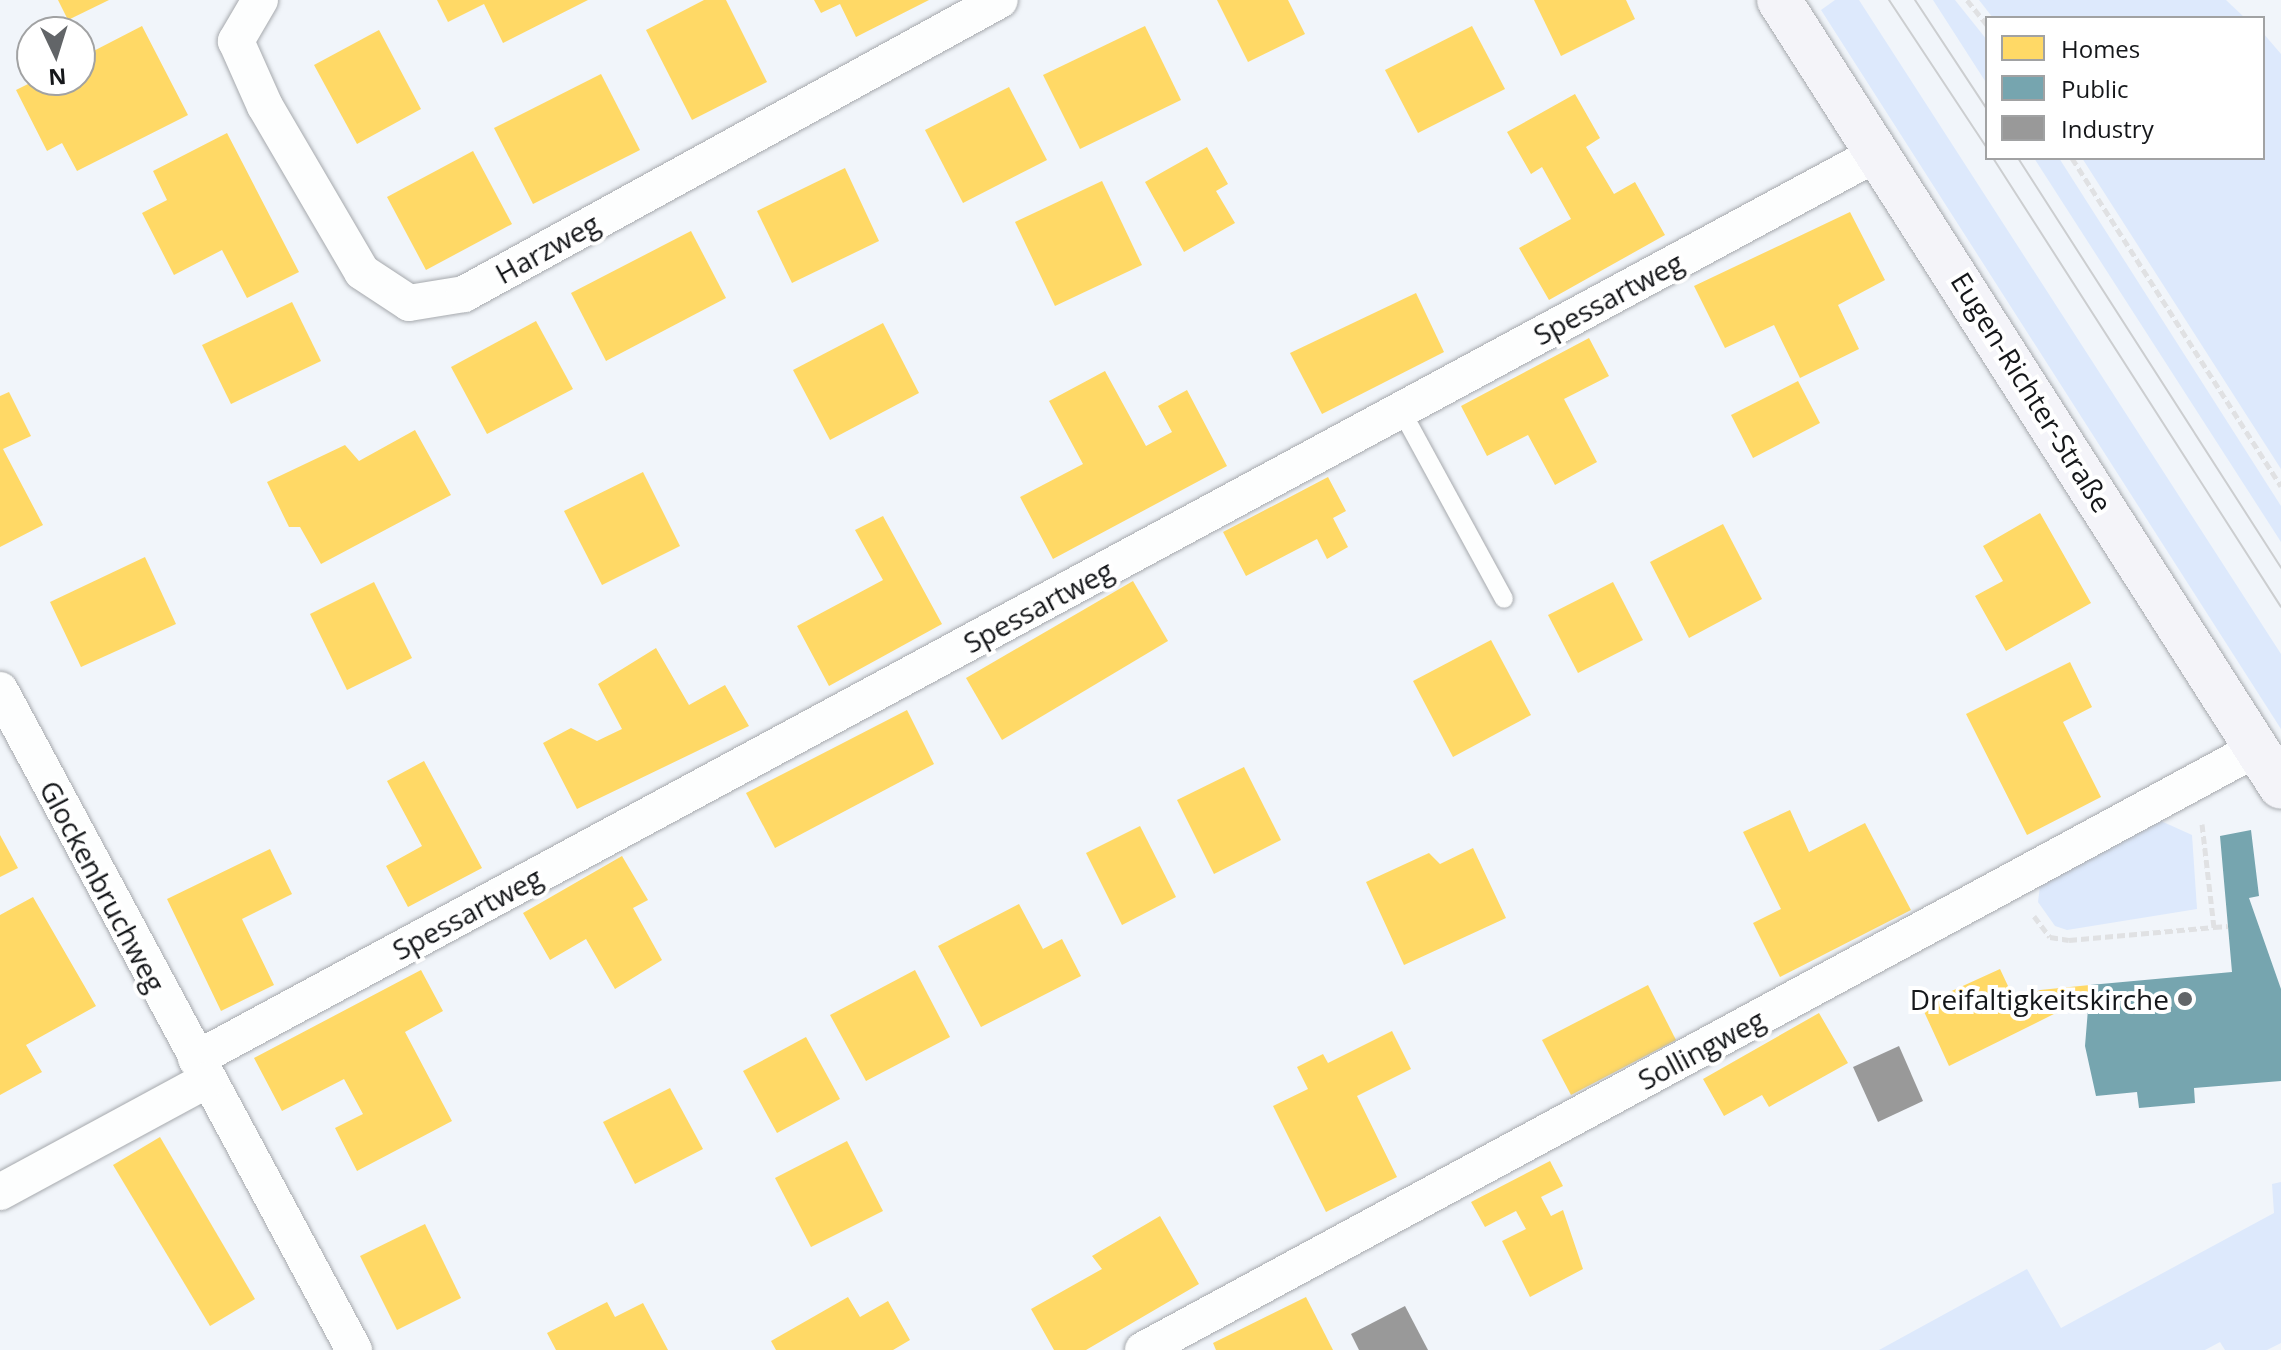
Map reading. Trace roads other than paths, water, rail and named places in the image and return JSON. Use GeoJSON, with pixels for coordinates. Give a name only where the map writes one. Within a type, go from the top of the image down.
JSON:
{"type":"FeatureCollection","features":[{"type":"Feature","properties":{"kind":"main road","name":"Eugen-Richter-Straße"},"geometry":{"type":"LineString","coordinates":[[1779,0],[1880,152],[2281,787]]}},
{"type":"Feature","properties":{"kind":"street","name":"Harzweg"},"geometry":{"type":"LineString","coordinates":[[260,0],[236,41],[265,106],[362,272],[409,303],[464,294],[1000,0]]}},
{"type":"Feature","properties":{"kind":"street","name":"Spessartweg"},"geometry":{"type":"LineString","coordinates":[[202,1070],[1401,410],[1880,152]]}},
{"type":"Feature","properties":{"kind":"street","name":"Glockenbruchweg"},"geometry":{"type":"LineString","coordinates":[[0,690],[354,1350]]}},
{"type":"Feature","properties":{"kind":"street","name":"Sollingweg"},"geometry":{"type":"LineString","coordinates":[[1143,1350],[2258,748]]}},
{"type":"Feature","properties":{"kind":"street"},"geometry":{"type":"LineString","coordinates":[[0,1192],[202,1070]]}},
{"type":"Feature","properties":{"kind":"lane"},"geometry":{"type":"LineString","coordinates":[[1401,410],[1504,599]]}},
{"type":"Feature","properties":{"kind":"tram line"},"geometry":{"type":"LineString","coordinates":[[1889,0],[1985,145]]}},
{"type":"Feature","properties":{"kind":"tram line"},"geometry":{"type":"LineString","coordinates":[[1915,0],[1985,106]]}},
{"type":"Feature","properties":{"kind":"tram line"},"geometry":{"type":"LineString","coordinates":[[1994,160],[2281,607]]}},
{"type":"Feature","properties":{"kind":"tram line"},"geometry":{"type":"LineString","coordinates":[[2019,160],[2281,568]]}},
{"type":"Feature","properties":{"kind":"place","name":"Dreifaltigkeitskirche"},"geometry":{"type":"Point","coordinates":[2185,999]}}]}
